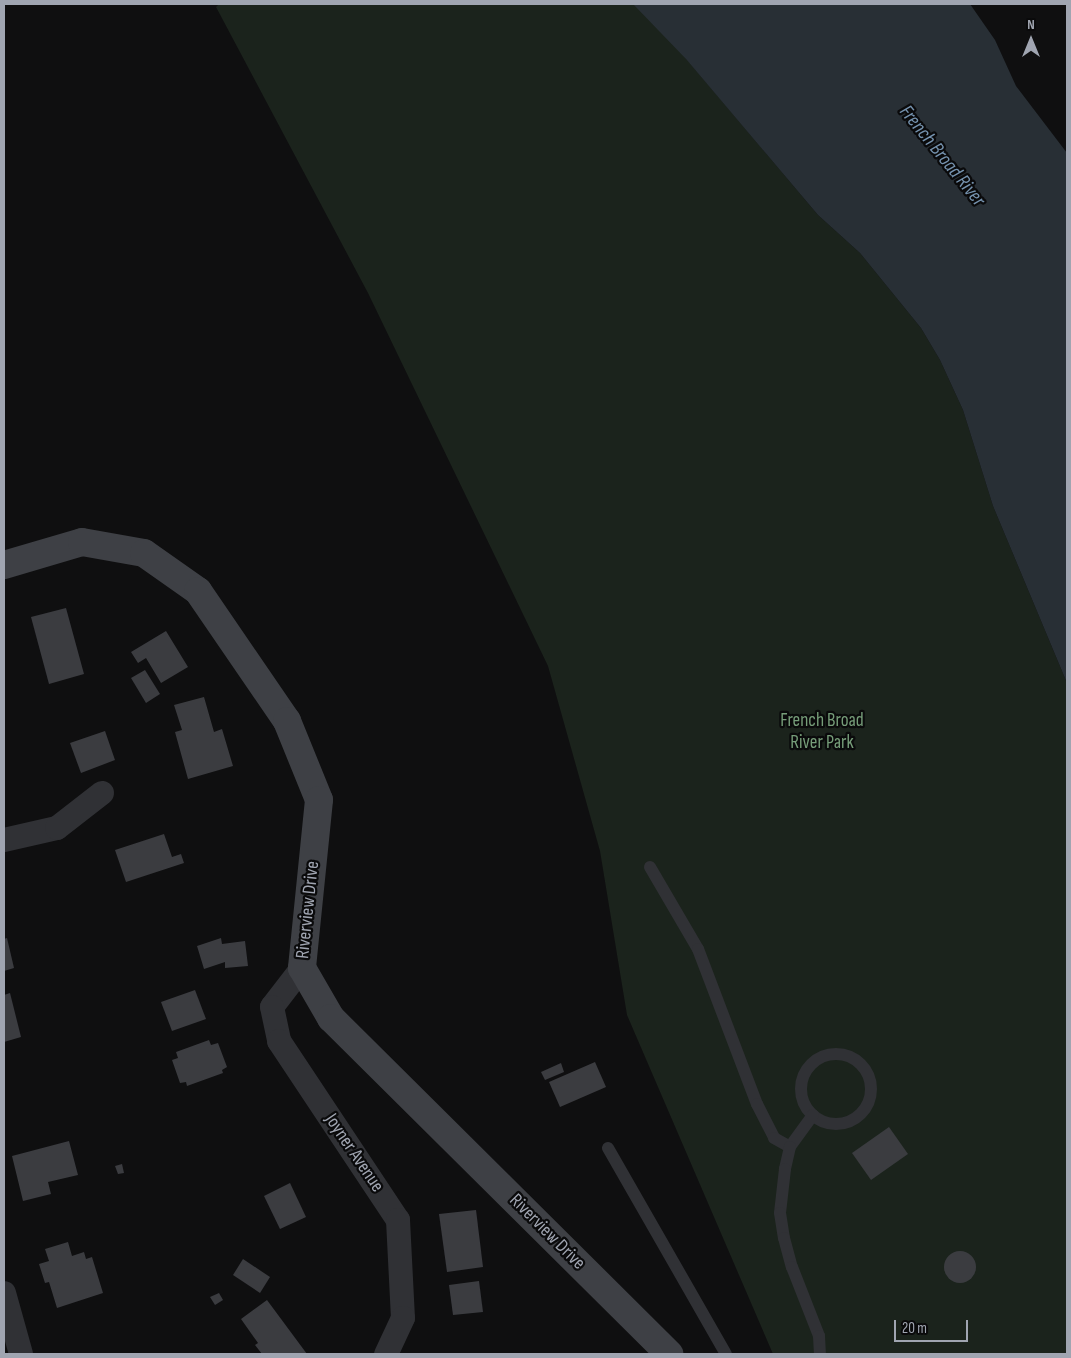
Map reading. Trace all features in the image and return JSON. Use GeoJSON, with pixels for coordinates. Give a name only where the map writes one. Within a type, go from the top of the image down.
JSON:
{"type":"FeatureCollection","features":[{"type":"Feature","properties":{"kind":"street","name":"Riverview Drive"},"geometry":{"type":"LineString","coordinates":[[4,565],[82,542],[144,553],[198,591],[287,721],[318,800],[302,968],[331,1018],[669,1354]]}},
{"type":"Feature","properties":{"kind":"street"},"geometry":{"type":"LineString","coordinates":[[4,840],[57,828],[102,793]]}},
{"type":"Feature","properties":{"kind":"street","name":"Joyner Avenue"},"geometry":{"type":"LineString","coordinates":[[302,968],[272,1007],[279,1041],[398,1220],[403,1318],[386,1354]]}},
{"type":"Feature","properties":{"kind":"street"},"geometry":{"type":"LineString","coordinates":[[4,1293],[21,1354]]}},
{"type":"Feature","properties":{"kind":"lane"},"geometry":{"type":"LineString","coordinates":[[650,867],[698,949],[757,1104],[774,1138],[790,1147]]}},
{"type":"Feature","properties":{"kind":"lane"},"geometry":{"type":"LineString","coordinates":[[842,1054],[862,1065],[869,1075],[871,1086],[870,1099],[865,1109],[857,1118],[846,1123],[834,1124],[822,1121],[813,1115],[805,1107],[801,1091],[804,1074],[811,1065],[825,1056],[842,1054]]}},
{"type":"Feature","properties":{"kind":"lane"},"geometry":{"type":"LineString","coordinates":[[813,1115],[790,1147],[785,1169],[780,1213],[792,1267],[819,1336],[820,1354]]}},
{"type":"Feature","properties":{"kind":"lane"},"geometry":{"type":"LineString","coordinates":[[608,1148],[726,1354]]}},
{"type":"Feature","properties":{"kind":"green space","name":"French Broad River Park"},"geometry":{"type":"Polygon","coordinates":[[[219,4],[640,4],[818,215],[860,253],[921,328],[940,360],[963,410],[993,506],[1067,683],[1067,1354],[773,1354],[627,1015],[600,851],[548,666],[368,293],[216,7],[219,4]]]}},
{"type":"Feature","properties":{"kind":"water","name":"French Broad River"},"geometry":{"type":"Polygon","coordinates":[[[633,4],[970,4],[995,40],[1016,86],[1067,153],[1067,683],[993,506],[963,410],[940,360],[921,328],[860,253],[818,215],[686,59],[633,4]]]}},
{"type":"Feature","properties":{"kind":"building"},"geometry":{"type":"Polygon","coordinates":[[[66,608],[84,674],[49,684],[31,617],[66,608]]]}},
{"type":"Feature","properties":{"kind":"building"},"geometry":{"type":"Polygon","coordinates":[[[166,631],[188,667],[161,683],[146,658],[138,663],[131,652],[166,631]]]}},
{"type":"Feature","properties":{"kind":"building"},"geometry":{"type":"Polygon","coordinates":[[[145,670],[160,694],[146,703],[131,678],[145,670]]]}},
{"type":"Feature","properties":{"kind":"building"},"geometry":{"type":"Polygon","coordinates":[[[204,697],[214,732],[222,729],[233,766],[188,779],[175,732],[182,730],[174,705],[204,697]]]}},
{"type":"Feature","properties":{"kind":"building"},"geometry":{"type":"Polygon","coordinates":[[[105,731],[115,760],[81,773],[70,743],[105,731]]]}},
{"type":"Feature","properties":{"kind":"building"},"geometry":{"type":"Polygon","coordinates":[[[164,834],[172,857],[181,854],[184,863],[126,882],[115,850],[164,834]]]}},
{"type":"Feature","properties":{"kind":"building"},"geometry":{"type":"Polygon","coordinates":[[[7,938],[14,968],[4,971],[4,939],[7,938]]]}},
{"type":"Feature","properties":{"kind":"building"},"geometry":{"type":"Polygon","coordinates":[[[221,938],[222,944],[245,941],[248,966],[225,968],[225,962],[204,969],[197,946],[221,938]]]}},
{"type":"Feature","properties":{"kind":"building"},"geometry":{"type":"Polygon","coordinates":[[[195,990],[206,1019],[172,1031],[161,1002],[195,990]]]}},
{"type":"Feature","properties":{"kind":"building"},"geometry":{"type":"Polygon","coordinates":[[[10,993],[21,1037],[4,1042],[4,995],[10,993]]]}},
{"type":"Feature","properties":{"kind":"building"},"geometry":{"type":"Polygon","coordinates":[[[209,1040],[211,1045],[218,1043],[227,1067],[222,1070],[223,1073],[187,1086],[186,1082],[180,1083],[172,1060],[178,1058],[176,1052],[209,1040]]]}},
{"type":"Feature","properties":{"kind":"building"},"geometry":{"type":"Polygon","coordinates":[[[595,1062],[606,1087],[560,1107],[549,1082],[595,1062]]]}},
{"type":"Feature","properties":{"kind":"building"},"geometry":{"type":"Polygon","coordinates":[[[561,1063],[564,1072],[545,1080],[541,1072],[561,1063]]]}},
{"type":"Feature","properties":{"kind":"building"},"geometry":{"type":"Polygon","coordinates":[[[889,1127],[908,1154],[871,1180],[852,1153],[889,1127]]]}},
{"type":"Feature","properties":{"kind":"building"},"geometry":{"type":"Polygon","coordinates":[[[69,1141],[78,1175],[48,1182],[51,1194],[23,1201],[12,1156],[69,1141]]]}},
{"type":"Feature","properties":{"kind":"building"},"geometry":{"type":"Polygon","coordinates":[[[122,1164],[124,1173],[118,1174],[115,1166],[122,1164]]]}},
{"type":"Feature","properties":{"kind":"building"},"geometry":{"type":"Polygon","coordinates":[[[290,1183],[306,1217],[280,1229],[264,1196],[290,1183]]]}},
{"type":"Feature","properties":{"kind":"building"},"geometry":{"type":"Polygon","coordinates":[[[476,1210],[483,1267],[447,1272],[439,1214],[476,1210]]]}},
{"type":"Feature","properties":{"kind":"building"},"geometry":{"type":"Polygon","coordinates":[[[68,1242],[72,1256],[84,1252],[86,1259],[92,1257],[103,1293],[57,1308],[49,1282],[45,1283],[39,1264],[49,1261],[45,1249],[68,1242]]]}},
{"type":"Feature","properties":{"kind":"building"},"geometry":{"type":"Polygon","coordinates":[[[960,1251],[972,1255],[976,1267],[972,1279],[960,1283],[948,1279],[944,1267],[948,1255],[960,1251]]]}},
{"type":"Feature","properties":{"kind":"building"},"geometry":{"type":"Polygon","coordinates":[[[243,1259],[270,1277],[260,1293],[233,1275],[243,1259]]]}},
{"type":"Feature","properties":{"kind":"building"},"geometry":{"type":"Polygon","coordinates":[[[479,1281],[483,1312],[453,1315],[449,1285],[479,1281]]]}},
{"type":"Feature","properties":{"kind":"building"},"geometry":{"type":"Polygon","coordinates":[[[219,1293],[223,1300],[215,1305],[210,1297],[219,1293]]]}},
{"type":"Feature","properties":{"kind":"building"},"geometry":{"type":"Polygon","coordinates":[[[267,1300],[307,1354],[262,1354],[255,1345],[258,1343],[241,1319],[267,1300]]]}}]}
